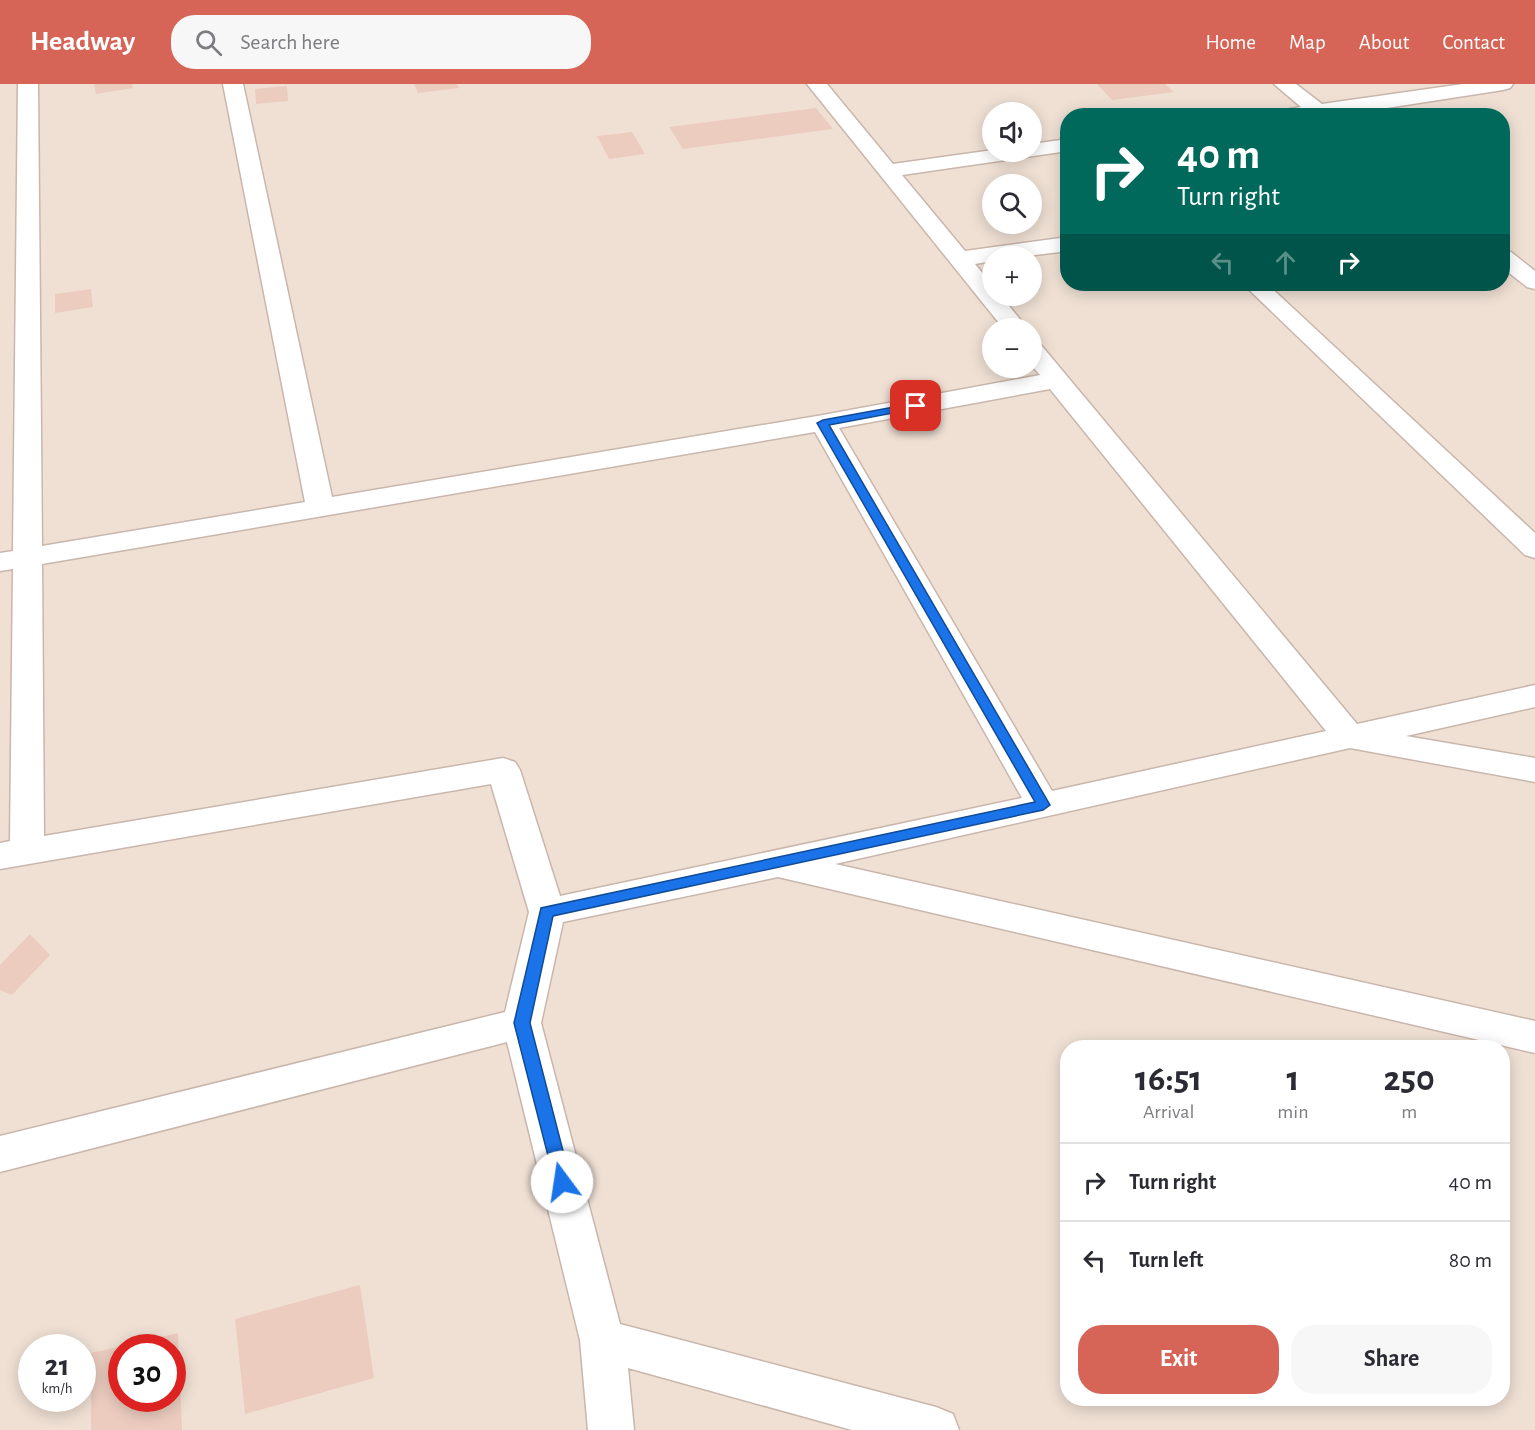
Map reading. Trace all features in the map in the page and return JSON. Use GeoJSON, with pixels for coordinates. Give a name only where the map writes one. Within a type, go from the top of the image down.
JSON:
{"type":"FeatureCollection","features":[{"type":"Feature","properties":{"kind":"street"},"geometry":{"type":"LineString","coordinates":[[28,84],[27,558],[13,853],[503,770],[547,912],[522,1023],[602,1340],[611,1430]]}},
{"type":"Feature","properties":{"kind":"street"},"geometry":{"type":"LineString","coordinates":[[233,84],[320,507]]}},
{"type":"Feature","properties":{"kind":"street"},"geometry":{"type":"LineString","coordinates":[[817,84],[1007,318]]}},
{"type":"Feature","properties":{"kind":"street"},"geometry":{"type":"LineString","coordinates":[[1284,84],[1315,108]]}},
{"type":"Feature","properties":{"kind":"street"},"geometry":{"type":"LineString","coordinates":[[1352,108],[1503,84]]}},
{"type":"Feature","properties":{"kind":"street"},"geometry":{"type":"LineString","coordinates":[[1042,149],[1060,146]]}},
{"type":"Feature","properties":{"kind":"street"},"geometry":{"type":"LineString","coordinates":[[887,171],[982,158]]}},
{"type":"Feature","properties":{"kind":"street"},"geometry":{"type":"LineString","coordinates":[[960,259],[1060,245]]}},
{"type":"Feature","properties":{"kind":"street"},"geometry":{"type":"LineString","coordinates":[[1510,262],[1535,282]]}},
{"type":"Feature","properties":{"kind":"street"},"geometry":{"type":"LineString","coordinates":[[1261,291],[1535,549]]}},
{"type":"Feature","properties":{"kind":"street"},"geometry":{"type":"LineString","coordinates":[[1042,362],[1350,737],[1535,770]]}},
{"type":"Feature","properties":{"kind":"street"},"geometry":{"type":"LineString","coordinates":[[0,562],[823,423],[1056,380]]}},
{"type":"Feature","properties":{"kind":"street"},"geometry":{"type":"LineString","coordinates":[[823,423],[1043,805]]}},
{"type":"Feature","properties":{"kind":"street"},"geometry":{"type":"LineString","coordinates":[[547,912],[777,864],[1535,696]]}},
{"type":"Feature","properties":{"kind":"street"},"geometry":{"type":"LineString","coordinates":[[777,864],[1535,1037]]}},
{"type":"Feature","properties":{"kind":"street"},"geometry":{"type":"LineString","coordinates":[[0,1154],[522,1023]]}},
{"type":"Feature","properties":{"kind":"street"},"geometry":{"type":"LineString","coordinates":[[602,1340],[936,1430]]}},
{"type":"Feature","properties":{"kind":"shaded area"},"geometry":{"type":"Polygon","coordinates":[[[0,84],[1535,84],[1535,1430],[0,1430],[0,84]]]}},
{"type":"Feature","properties":{"kind":"building"},"geometry":{"type":"Polygon","coordinates":[[[94,84],[132,84],[133,88],[96,94],[94,84]]]}},
{"type":"Feature","properties":{"kind":"building"},"geometry":{"type":"Polygon","coordinates":[[[414,84],[457,84],[459,88],[418,93],[414,84]]]}},
{"type":"Feature","properties":{"kind":"building"},"geometry":{"type":"Polygon","coordinates":[[[1097,84],[1165,84],[1174,92],[1112,100],[1097,84]]]}},
{"type":"Feature","properties":{"kind":"building"},"geometry":{"type":"Polygon","coordinates":[[[287,86],[288,101],[256,104],[255,89],[287,86]]]}},
{"type":"Feature","properties":{"kind":"building"},"geometry":{"type":"Polygon","coordinates":[[[816,108],[833,129],[683,149],[669,127],[816,108]]]}},
{"type":"Feature","properties":{"kind":"building"},"geometry":{"type":"Polygon","coordinates":[[[632,132],[645,154],[609,159],[597,136],[632,132]]]}},
{"type":"Feature","properties":{"kind":"building"},"geometry":{"type":"Polygon","coordinates":[[[91,289],[93,307],[55,313],[55,294],[91,289]]]}},
{"type":"Feature","properties":{"kind":"building"},"geometry":{"type":"Polygon","coordinates":[[[30,934],[50,955],[12,995],[0,990],[0,965],[30,934]]]}},
{"type":"Feature","properties":{"kind":"building"},"geometry":{"type":"Polygon","coordinates":[[[360,1285],[374,1378],[245,1414],[235,1319],[360,1285]]]}},
{"type":"Feature","properties":{"kind":"building"},"geometry":{"type":"Polygon","coordinates":[[[108,1349],[108,1412],[181,1412],[182,1430],[91,1430],[91,1412],[96,1412],[96,1352],[108,1349]]]}},
{"type":"Feature","properties":{"kind":"route"},"geometry":{"type":"LineString","coordinates":[[562,1182],[522,1023],[547,912],[1043,805],[823,423],[916,406]]}}]}
